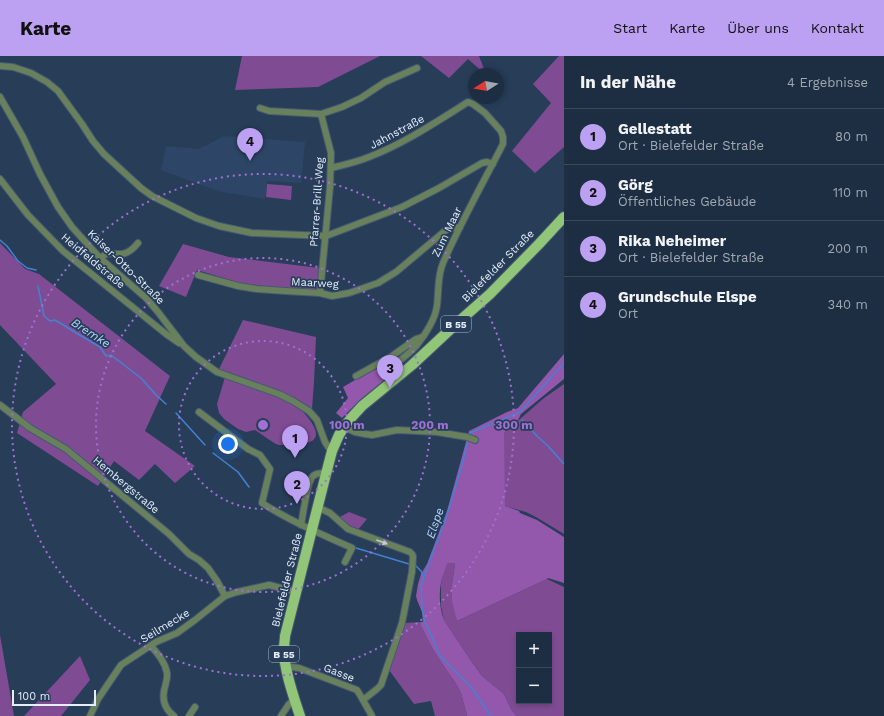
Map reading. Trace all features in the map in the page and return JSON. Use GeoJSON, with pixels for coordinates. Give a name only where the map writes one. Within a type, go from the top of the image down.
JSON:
{"type":"FeatureCollection","features":[{"type":"Feature","properties":{"kind":"main road","name":"Bielefelder Straße"},"geometry":{"type":"LineString","coordinates":[[300,716],[286,668],[284,648],[285,636],[332,451],[339,435],[344,426],[362,406],[412,365],[490,294],[564,217]]}},
{"type":"Feature","properties":{"kind":"street"},"geometry":{"type":"LineString","coordinates":[[0,66],[13,67],[31,73],[47,82],[58,91],[93,141],[104,154],[141,188],[152,196],[196,218],[219,226],[252,233],[326,236],[402,207],[482,163],[487,162],[493,164]]}},
{"type":"Feature","properties":{"kind":"street"},"geometry":{"type":"LineString","coordinates":[[260,108],[269,111],[321,114],[342,108],[361,98],[385,82],[417,68]]}},
{"type":"Feature","properties":{"kind":"street","name":"Kaiser-Otto-Straße"},"geometry":{"type":"LineString","coordinates":[[0,97],[23,137],[40,174],[58,207],[72,227],[100,258],[146,298],[184,346],[196,357],[215,370],[279,394],[309,411],[317,420],[325,442],[332,451]]}},
{"type":"Feature","properties":{"kind":"street","name":"Jahnstraße"},"geometry":{"type":"LineString","coordinates":[[331,168],[368,158],[388,149],[420,132],[468,102]]}},
{"type":"Feature","properties":{"kind":"street","name":"Zum Maar"},"geometry":{"type":"LineString","coordinates":[[396,378],[393,372],[394,365],[417,345],[433,320],[436,313],[442,265],[503,144],[504,137],[502,134],[485,113],[473,104]]}},
{"type":"Feature","properties":{"kind":"street","name":"Pfarrer-Brill-Weg"},"geometry":{"type":"LineString","coordinates":[[320,293],[331,168],[331,153],[321,114]]}},
{"type":"Feature","properties":{"kind":"street","name":"Heidfeldstraße"},"geometry":{"type":"LineString","coordinates":[[0,179],[28,216],[63,250],[166,334],[184,346]]}},
{"type":"Feature","properties":{"kind":"street","name":"Maarweg"},"geometry":{"type":"LineString","coordinates":[[198,275],[238,286],[320,293],[335,296],[378,284],[396,272],[446,230],[460,227]]}},
{"type":"Feature","properties":{"kind":"street"},"geometry":{"type":"LineString","coordinates":[[100,258],[108,253],[126,253],[133,249],[138,243]]}},
{"type":"Feature","properties":{"kind":"street"},"geometry":{"type":"LineString","coordinates":[[356,376],[392,356],[416,339],[422,338]]}},
{"type":"Feature","properties":{"kind":"street","name":"Hembergstraße"},"geometry":{"type":"LineString","coordinates":[[0,405],[30,428],[66,449],[169,534],[188,554],[199,560],[208,568],[225,596]]}},
{"type":"Feature","properties":{"kind":"street"},"geometry":{"type":"LineString","coordinates":[[199,412],[248,449],[260,455],[270,469],[262,503],[301,526],[352,548],[345,562]]}},
{"type":"Feature","properties":{"kind":"street"},"geometry":{"type":"LineString","coordinates":[[344,426],[355,431],[372,435],[397,430],[437,432],[471,439]]}},
{"type":"Feature","properties":{"kind":"street","name":"Bielefelder Straße"},"geometry":{"type":"LineString","coordinates":[[301,526],[311,480],[318,474],[326,474]]}},
{"type":"Feature","properties":{"kind":"street"},"geometry":{"type":"LineString","coordinates":[[317,507],[330,513],[352,531],[412,554],[413,560],[409,593],[397,638],[381,685],[363,700]]}},
{"type":"Feature","properties":{"kind":"street","name":"Seilmecke"},"geometry":{"type":"LineString","coordinates":[[90,716],[98,699],[121,665],[156,642],[177,632],[225,596],[269,585],[297,592]]}},
{"type":"Feature","properties":{"kind":"street"},"geometry":{"type":"LineString","coordinates":[[151,646],[165,663],[168,676],[164,691],[164,699],[167,710],[174,716]]}},
{"type":"Feature","properties":{"kind":"street","name":"Gasse"},"geometry":{"type":"LineString","coordinates":[[286,668],[299,668],[354,689],[358,692],[371,715]]}},
{"type":"Feature","properties":{"kind":"street"},"geometry":{"type":"LineString","coordinates":[[281,716],[289,704],[295,700]]}},
{"type":"Feature","properties":{"kind":"street"},"geometry":{"type":"LineString","coordinates":[[188,716],[195,707]]}},
{"type":"Feature","properties":{"kind":"shaded area"},"geometry":{"type":"Polygon","coordinates":[[[242,56],[380,56],[318,87],[235,90],[242,56]]]}},
{"type":"Feature","properties":{"kind":"shaded area"},"geometry":{"type":"Polygon","coordinates":[[[421,56],[479,56],[484,68],[478,68],[468,59],[449,78],[421,56]]]}},
{"type":"Feature","properties":{"kind":"shaded area"},"geometry":{"type":"Polygon","coordinates":[[[559,56],[564,56],[564,147],[535,173],[512,151],[551,103],[533,84],[559,56]]]}},
{"type":"Feature","properties":{"kind":"shaded area"},"geometry":{"type":"Polygon","coordinates":[[[224,136],[305,142],[301,183],[267,181],[265,199],[222,192],[161,170],[166,146],[199,149],[224,136]]]}},
{"type":"Feature","properties":{"kind":"shaded area"},"geometry":{"type":"Polygon","coordinates":[[[267,184],[292,186],[291,200],[266,197],[267,184]]]}},
{"type":"Feature","properties":{"kind":"shaded area"},"geometry":{"type":"Polygon","coordinates":[[[0,243],[25,269],[39,274],[170,376],[145,431],[195,466],[175,483],[155,464],[139,480],[114,461],[98,486],[17,433],[23,412],[56,384],[0,325],[0,243]]]}},
{"type":"Feature","properties":{"kind":"shaded area"},"geometry":{"type":"Polygon","coordinates":[[[183,244],[229,257],[319,268],[319,285],[314,290],[286,289],[240,283],[197,270],[186,297],[159,286],[183,244]]]}},
{"type":"Feature","properties":{"kind":"shaded area"},"geometry":{"type":"Polygon","coordinates":[[[243,320],[316,337],[312,409],[295,398],[223,372],[219,369],[243,320]]]}},
{"type":"Feature","properties":{"kind":"shaded area"},"geometry":{"type":"Polygon","coordinates":[[[564,354],[564,379],[521,414],[518,420],[504,433],[505,506],[537,520],[564,537],[564,583],[548,578],[457,621],[452,601],[454,563],[448,563],[441,583],[440,605],[444,620],[482,676],[504,694],[516,716],[467,716],[461,693],[432,648],[421,626],[421,622],[423,622],[422,612],[416,596],[418,584],[447,511],[469,431],[518,408],[564,354]]]}},
{"type":"Feature","properties":{"kind":"shaded area"},"geometry":{"type":"Polygon","coordinates":[[[386,362],[388,377],[361,399],[342,418],[336,413],[348,398],[343,387],[386,362]]]}},
{"type":"Feature","properties":{"kind":"shaded area"},"geometry":{"type":"Polygon","coordinates":[[[225,377],[264,390],[291,402],[306,415],[313,424],[316,434],[315,438],[306,443],[279,445],[255,430],[246,432],[238,429],[224,419],[219,413],[217,404],[225,377]]]}},
{"type":"Feature","properties":{"kind":"shaded area"},"geometry":{"type":"Polygon","coordinates":[[[564,384],[564,534],[526,512],[504,506],[504,433],[544,398],[564,384]]]}},
{"type":"Feature","properties":{"kind":"shaded area"},"geometry":{"type":"Polygon","coordinates":[[[349,512],[367,519],[356,532],[338,518],[349,512]]]}},
{"type":"Feature","properties":{"kind":"shaded area"},"geometry":{"type":"Polygon","coordinates":[[[448,563],[454,563],[452,584],[457,621],[547,579],[564,587],[564,716],[516,716],[504,694],[482,676],[444,620],[441,606],[441,584],[443,572],[448,563]]]}},
{"type":"Feature","properties":{"kind":"shaded area"},"geometry":{"type":"Polygon","coordinates":[[[421,622],[421,626],[432,648],[461,693],[467,716],[435,716],[431,701],[414,704],[389,670],[404,623],[421,622]]]}},
{"type":"Feature","properties":{"kind":"shaded area"},"geometry":{"type":"Polygon","coordinates":[[[0,635],[14,716],[0,716],[0,635]]]}},
{"type":"Feature","properties":{"kind":"shaded area"},"geometry":{"type":"Polygon","coordinates":[[[80,656],[90,680],[61,716],[24,716],[80,656]]]}},
{"type":"Feature","properties":{"kind":"waterway","name":"Bremke"},"geometry":{"type":"LineString","coordinates":[[0,240],[7,246],[18,261],[27,268],[36,270]]}},
{"type":"Feature","properties":{"kind":"waterway","name":"Bremke"},"geometry":{"type":"LineString","coordinates":[[38,286],[44,316],[50,321],[55,320],[100,347],[106,356],[111,355],[141,378],[166,404]]}},
{"type":"Feature","properties":{"kind":"waterway","name":"Elspe"},"geometry":{"type":"LineString","coordinates":[[469,437],[470,433],[520,412],[564,363]]}},
{"type":"Feature","properties":{"kind":"waterway","name":"Bremke"},"geometry":{"type":"LineString","coordinates":[[176,413],[205,445]]}},
{"type":"Feature","properties":{"kind":"waterway"},"geometry":{"type":"LineString","coordinates":[[522,420],[564,464]]}},
{"type":"Feature","properties":{"kind":"waterway","name":"Elspe"},"geometry":{"type":"LineString","coordinates":[[468,440],[446,518],[421,586],[422,608],[425,622],[440,656],[471,687],[491,716]]}},
{"type":"Feature","properties":{"kind":"waterway","name":"Bremke"},"geometry":{"type":"LineString","coordinates":[[213,453],[238,472],[249,487]]}},
{"type":"Feature","properties":{"kind":"waterway","name":"Bremke"},"geometry":{"type":"LineString","coordinates":[[356,548],[409,564]]}},
{"type":"Feature","properties":{"kind":"waterway","name":"Bremke"},"geometry":{"type":"LineString","coordinates":[[415,565],[421,571],[424,578]]}},
{"type":"Feature","properties":{"kind":"place","name":"Grundschule Elspe"},"geometry":{"type":"Point","coordinates":[250,161]}},
{"type":"Feature","properties":{"kind":"place","name":"Rika Neheimer"},"geometry":{"type":"Point","coordinates":[390,388]}},
{"type":"Feature","properties":{"kind":"place","name":"Gellestatt"},"geometry":{"type":"Point","coordinates":[295,458]}},
{"type":"Feature","properties":{"kind":"place","name":"Görg"},"geometry":{"type":"Point","coordinates":[297,504]}}]}
